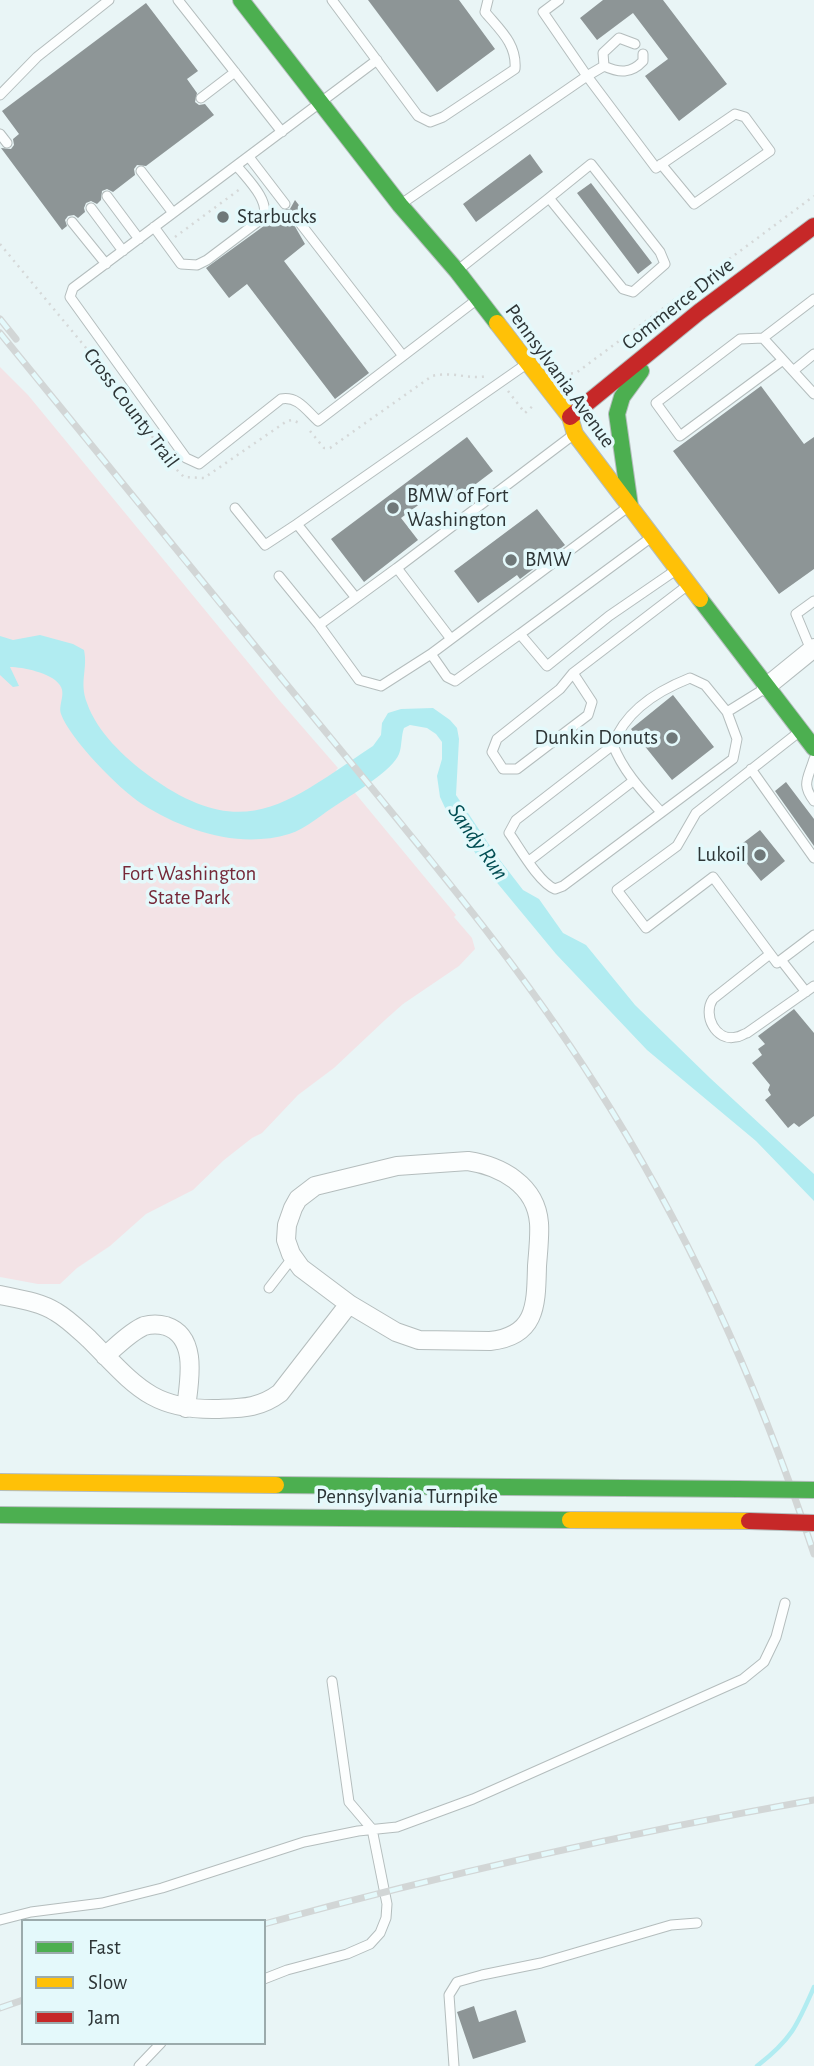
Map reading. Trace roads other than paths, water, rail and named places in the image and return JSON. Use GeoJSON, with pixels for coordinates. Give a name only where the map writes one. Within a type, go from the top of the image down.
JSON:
{"type":"FeatureCollection","features":[{"type":"Feature","properties":{"kind":"main road","name":"Pennsylvania Avenue"},"geometry":{"type":"LineString","coordinates":[[241,0],[400,205],[457,271],[570,417],[575,434],[814,748]]}},
{"type":"Feature","properties":{"kind":"main road","name":"Commerce Drive"},"geometry":{"type":"LineString","coordinates":[[570,417],[699,312],[809,234]]}},
{"type":"Feature","properties":{"kind":"main road"},"geometry":{"type":"LineString","coordinates":[[630,506],[617,414],[622,397],[638,375],[699,312]]}},
{"type":"Feature","properties":{"kind":"main road","name":"Pennsylvania Turnpike"},"geometry":{"type":"LineString","coordinates":[[0,1482],[814,1490]]}},
{"type":"Feature","properties":{"kind":"main road","name":"Pennsylvania Turnpike"},"geometry":{"type":"LineString","coordinates":[[0,1515],[814,1523]]}},
{"type":"Feature","properties":{"kind":"street"},"geometry":{"type":"LineString","coordinates":[[766,687],[813,649]]}},
{"type":"Feature","properties":{"kind":"street"},"geometry":{"type":"LineString","coordinates":[[468,1161],[489,1166],[512,1176],[522,1185],[536,1208],[539,1222],[536,1304],[530,1320],[518,1332],[500,1340],[419,1340],[396,1332],[349,1304],[301,1268],[293,1257],[286,1240],[287,1225],[293,1208],[306,1191],[315,1186],[397,1166],[468,1161]]}},
{"type":"Feature","properties":{"kind":"street"},"geometry":{"type":"LineString","coordinates":[[0,1295],[55,1311],[76,1327],[144,1393],[168,1404],[186,1408],[252,1408],[271,1400],[280,1393],[349,1304]]}},
{"type":"Feature","properties":{"kind":"street"},"geometry":{"type":"LineString","coordinates":[[105,1356],[146,1326],[159,1324],[177,1332],[186,1345],[190,1363],[186,1408]]}},
{"type":"Feature","properties":{"kind":"lane"},"geometry":{"type":"LineString","coordinates":[[0,95],[37,57],[109,0]]}},
{"type":"Feature","properties":{"kind":"lane"},"geometry":{"type":"LineString","coordinates":[[178,0],[282,132]]}},
{"type":"Feature","properties":{"kind":"lane"},"geometry":{"type":"LineString","coordinates":[[332,0],[418,116],[430,122],[443,117],[515,69],[516,59],[511,43],[485,12],[488,0]]}},
{"type":"Feature","properties":{"kind":"lane"},"geometry":{"type":"LineString","coordinates":[[559,0],[543,12],[656,168],[661,164],[735,114],[744,117],[770,151],[694,204],[661,164]]}},
{"type":"Feature","properties":{"kind":"lane"},"geometry":{"type":"LineString","coordinates":[[604,66],[603,53],[613,42],[619,38],[635,44]]}},
{"type":"Feature","properties":{"kind":"lane"},"geometry":{"type":"LineString","coordinates":[[604,66],[615,72],[632,70],[643,61],[643,54]]}},
{"type":"Feature","properties":{"kind":"lane"},"geometry":{"type":"LineString","coordinates":[[377,60],[73,288],[71,296],[187,458],[199,464],[281,399],[296,399],[318,421],[478,299]]}},
{"type":"Feature","properties":{"kind":"lane"},"geometry":{"type":"LineString","coordinates":[[400,205],[604,66]]}},
{"type":"Feature","properties":{"kind":"lane"},"geometry":{"type":"LineString","coordinates":[[201,98],[235,72]]}},
{"type":"Feature","properties":{"kind":"lane"},"geometry":{"type":"LineString","coordinates":[[0,134],[7,144]]}},
{"type":"Feature","properties":{"kind":"lane"},"geometry":{"type":"LineString","coordinates":[[249,157],[285,204]]}},
{"type":"Feature","properties":{"kind":"lane"},"geometry":{"type":"LineString","coordinates":[[457,271],[591,164],[660,253],[665,264],[633,292],[623,289],[549,198]]}},
{"type":"Feature","properties":{"kind":"lane"},"geometry":{"type":"LineString","coordinates":[[154,227],[181,264],[197,265],[207,260],[264,217],[262,200],[237,166]]}},
{"type":"Feature","properties":{"kind":"lane"},"geometry":{"type":"LineString","coordinates":[[141,171],[173,213]]}},
{"type":"Feature","properties":{"kind":"lane"},"geometry":{"type":"LineString","coordinates":[[107,196],[139,239]]}},
{"type":"Feature","properties":{"kind":"lane"},"geometry":{"type":"LineString","coordinates":[[91,208],[123,251]]}},
{"type":"Feature","properties":{"kind":"lane"},"geometry":{"type":"LineString","coordinates":[[72,222],[106,264]]}},
{"type":"Feature","properties":{"kind":"lane"},"geometry":{"type":"LineString","coordinates":[[300,223],[403,356]]}},
{"type":"Feature","properties":{"kind":"lane"},"geometry":{"type":"LineString","coordinates":[[783,360],[680,436],[656,403],[740,340],[764,338],[814,299]]}},
{"type":"Feature","properties":{"kind":"lane"},"geometry":{"type":"LineString","coordinates":[[764,338],[814,394]]}},
{"type":"Feature","properties":{"kind":"lane"},"geometry":{"type":"LineString","coordinates":[[793,371],[814,354]]}},
{"type":"Feature","properties":{"kind":"lane"},"geometry":{"type":"LineString","coordinates":[[235,508],[265,545],[528,363]]}},
{"type":"Feature","properties":{"kind":"lane"},"geometry":{"type":"LineString","coordinates":[[319,625],[575,434]]}},
{"type":"Feature","properties":{"kind":"lane"},"geometry":{"type":"LineString","coordinates":[[279,576],[359,680],[381,686],[431,654],[630,506]]}},
{"type":"Feature","properties":{"kind":"lane"},"geometry":{"type":"LineString","coordinates":[[297,524],[356,598]]}},
{"type":"Feature","properties":{"kind":"lane"},"geometry":{"type":"LineString","coordinates":[[431,654],[447,677],[455,681],[653,536]]}},
{"type":"Feature","properties":{"kind":"lane"},"geometry":{"type":"LineString","coordinates":[[397,568],[451,639]]}},
{"type":"Feature","properties":{"kind":"lane"},"geometry":{"type":"LineString","coordinates":[[520,634],[547,666],[609,616],[677,569]]}},
{"type":"Feature","properties":{"kind":"lane"},"geometry":{"type":"LineString","coordinates":[[573,673],[593,702],[588,715],[517,769],[503,769],[492,752],[497,739],[560,689],[573,673],[689,584]]}},
{"type":"Feature","properties":{"kind":"lane"},"geometry":{"type":"LineString","coordinates":[[813,649],[796,614],[814,601]]}},
{"type":"Feature","properties":{"kind":"lane"},"geometry":{"type":"LineString","coordinates":[[690,678],[705,685],[727,712],[737,738],[733,759],[563,886],[549,886],[509,833],[516,820],[613,745],[619,727],[636,709],[671,685],[690,678]]}},
{"type":"Feature","properties":{"kind":"lane"},"geometry":{"type":"LineString","coordinates":[[727,712],[766,687]]}},
{"type":"Feature","properties":{"kind":"lane"},"geometry":{"type":"LineString","coordinates":[[800,731],[696,813],[677,846],[617,890],[646,928],[713,877],[777,963],[814,935]]}},
{"type":"Feature","properties":{"kind":"lane"},"geometry":{"type":"LineString","coordinates":[[613,745],[618,759],[633,781],[660,811]]}},
{"type":"Feature","properties":{"kind":"lane"},"geometry":{"type":"LineString","coordinates":[[814,759],[806,786],[806,791],[814,802]]}},
{"type":"Feature","properties":{"kind":"lane"},"geometry":{"type":"LineString","coordinates":[[751,769],[814,858]]}},
{"type":"Feature","properties":{"kind":"lane"},"geometry":{"type":"LineString","coordinates":[[529,862],[633,781]]}},
{"type":"Feature","properties":{"kind":"lane"},"geometry":{"type":"LineString","coordinates":[[770,954],[713,999],[708,1006],[712,1026],[723,1036],[735,1038],[747,1033],[810,989],[781,960]]}},
{"type":"Feature","properties":{"kind":"lane"},"geometry":{"type":"LineString","coordinates":[[269,1289],[293,1257]]}},
{"type":"Feature","properties":{"kind":"lane"},"geometry":{"type":"LineString","coordinates":[[0,1920],[31,1912],[102,1903],[138,1894],[304,1842],[397,1827],[473,1799],[743,1679],[764,1662],[776,1637],[785,1603]]}},
{"type":"Feature","properties":{"kind":"lane"},"geometry":{"type":"LineString","coordinates":[[266,1978],[347,1954],[370,1944],[380,1933],[386,1918],[387,1904],[372,1829],[348,1802],[332,1681]]}},
{"type":"Feature","properties":{"kind":"lane"},"geometry":{"type":"LineString","coordinates":[[454,2066],[449,1995],[457,1982],[541,1963],[671,1925],[697,1923]]}},
{"type":"Feature","properties":{"kind":"lane"},"geometry":{"type":"LineString","coordinates":[[139,2066],[159,2045]]}},
{"type":"Feature","properties":{"kind":"water"},"geometry":{"type":"Polygon","coordinates":[[[40,635],[73,644],[84,650],[84,689],[87,703],[97,724],[121,752],[148,775],[182,796],[212,808],[239,812],[265,808],[290,799],[373,746],[381,735],[382,723],[388,713],[401,709],[433,708],[450,720],[457,728],[459,739],[456,795],[496,855],[523,890],[539,899],[563,933],[586,945],[635,1005],[814,1174],[814,1201],[756,1141],[647,1050],[556,954],[489,873],[447,812],[440,797],[437,776],[442,759],[442,742],[436,734],[427,728],[410,725],[404,728],[399,754],[389,767],[295,832],[251,839],[213,835],[158,814],[132,797],[109,776],[66,724],[60,710],[61,687],[55,680],[36,671],[10,667],[19,686],[13,687],[0,675],[0,636],[13,640],[40,635]]]}},
{"type":"Feature","properties":{"kind":"waterway","name":"Sandy Run"},"geometry":{"type":"LineString","coordinates":[[757,2066],[778,2048],[792,2031],[814,1987]]}},
{"type":"Feature","properties":{"kind":"railway"},"geometry":{"type":"LineString","coordinates":[[0,319],[16,339]]}},
{"type":"Feature","properties":{"kind":"railway"},"geometry":{"type":"LineString","coordinates":[[0,333],[436,867],[503,952],[565,1039],[595,1084],[661,1196],[720,1312],[770,1432],[814,1554]]}},
{"type":"Feature","properties":{"kind":"railway"},"geometry":{"type":"LineString","coordinates":[[266,1923],[400,1888],[538,1856],[675,1826],[814,1800]]}},
{"type":"Feature","properties":{"kind":"railway"},"geometry":{"type":"LineString","coordinates":[[0,2008],[21,2001]]}},
{"type":"Feature","properties":{"kind":"place","name":"Starbucks"},"geometry":{"type":"Point","coordinates":[223,217]}},
{"type":"Feature","properties":{"kind":"place","name":"BMW of Fort Washington"},"geometry":{"type":"Point","coordinates":[393,508]}},
{"type":"Feature","properties":{"kind":"place","name":"BMW"},"geometry":{"type":"Point","coordinates":[511,560]}},
{"type":"Feature","properties":{"kind":"place","name":"Dunkin Donuts"},"geometry":{"type":"Point","coordinates":[672,738]}},
{"type":"Feature","properties":{"kind":"place","name":"Lukoil"},"geometry":{"type":"Point","coordinates":[760,855]}},
{"type":"Feature","properties":{"kind":"park label","name":"Fort Washington State Park"},"geometry":{"type":"Point","coordinates":[189,886]}}]}
